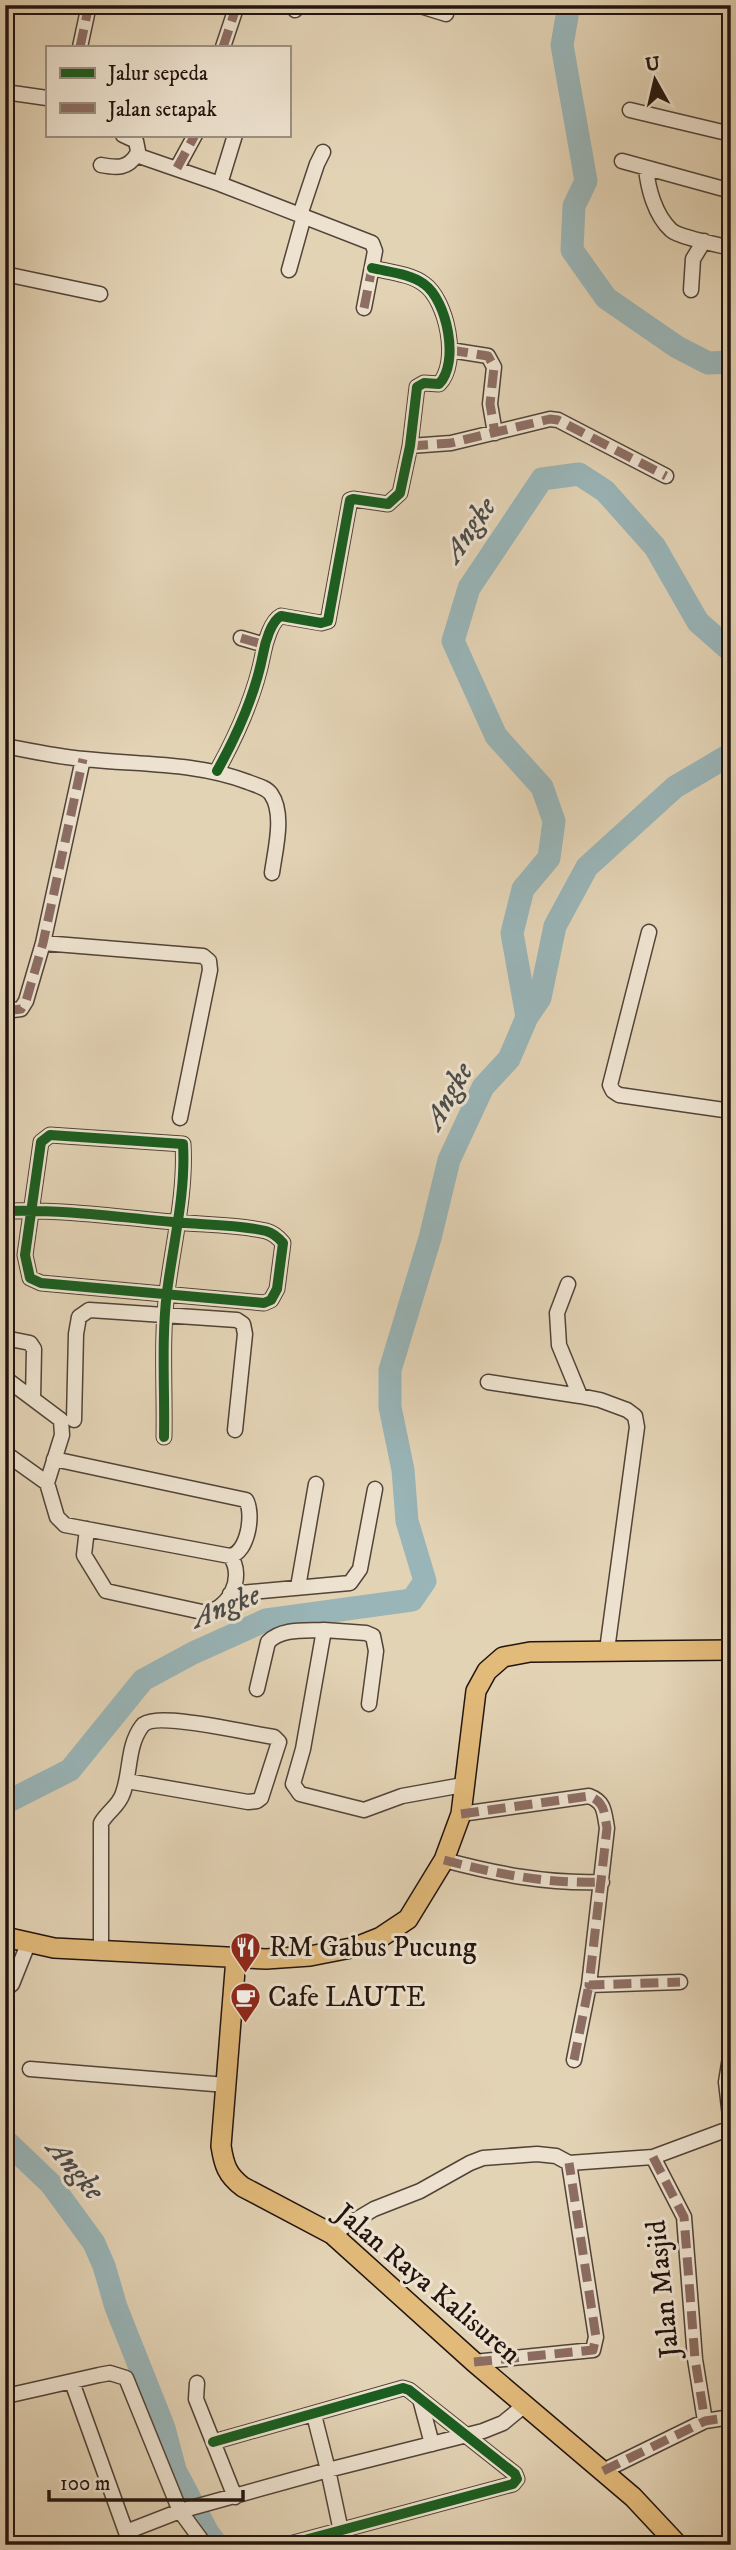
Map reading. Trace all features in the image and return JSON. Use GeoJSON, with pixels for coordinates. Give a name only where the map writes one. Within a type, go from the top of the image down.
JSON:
{"type":"FeatureCollection","features":[{"type":"Feature","properties":{"kind":"main road"},"geometry":{"type":"LineString","coordinates":[[5,1937],[54,1948],[266,1959],[310,1956],[356,1947],[381,1937],[408,1919],[444,1860],[461,1814],[476,1691],[487,1671],[503,1657],[530,1651],[731,1650]]}},
{"type":"Feature","properties":{"kind":"main road","name":"Jalan Raya Kalisuren"},"geometry":{"type":"LineString","coordinates":[[236,1958],[221,2146],[223,2163],[230,2177],[243,2187],[332,2234],[474,2362],[633,2497],[678,2545]]}},
{"type":"Feature","properties":{"kind":"street"},"geometry":{"type":"LineString","coordinates":[[80,46],[89,5]]}},
{"type":"Feature","properties":{"kind":"street"},"geometry":{"type":"LineString","coordinates":[[223,46],[237,5]]}},
{"type":"Feature","properties":{"kind":"street"},"geometry":{"type":"LineString","coordinates":[[417,5],[446,13]]}},
{"type":"Feature","properties":{"kind":"street"},"geometry":{"type":"LineString","coordinates":[[5,92],[46,98]]}},
{"type":"Feature","properties":{"kind":"street"},"geometry":{"type":"LineString","coordinates":[[630,110],[731,134]]}},
{"type":"Feature","properties":{"kind":"street"},"geometry":{"type":"LineString","coordinates":[[101,165],[114,168],[126,166],[137,154],[136,141],[125,136]]}},
{"type":"Feature","properties":{"kind":"street"},"geometry":{"type":"LineString","coordinates":[[177,168],[194,136]]}},
{"type":"Feature","properties":{"kind":"street"},"geometry":{"type":"LineString","coordinates":[[220,184],[235,136]]}},
{"type":"Feature","properties":{"kind":"street"},"geometry":{"type":"LineString","coordinates":[[289,270],[302,216],[323,152]]}},
{"type":"Feature","properties":{"kind":"street"},"geometry":{"type":"LineString","coordinates":[[137,154],[372,243],[375,251],[364,308]]}},
{"type":"Feature","properties":{"kind":"street"},"geometry":{"type":"LineString","coordinates":[[622,161],[731,191]]}},
{"type":"Feature","properties":{"kind":"street"},"geometry":{"type":"LineString","coordinates":[[646,168],[648,187],[658,212],[693,258]]}},
{"type":"Feature","properties":{"kind":"street"},"geometry":{"type":"LineString","coordinates":[[673,232],[731,248]]}},
{"type":"Feature","properties":{"kind":"street"},"geometry":{"type":"LineString","coordinates":[[691,290],[693,258],[704,241]]}},
{"type":"Feature","properties":{"kind":"street"},"geometry":{"type":"LineString","coordinates":[[217,771],[243,720],[274,622],[281,616],[321,623],[328,621],[350,500],[388,504],[400,494],[410,446],[417,387],[424,383],[439,384],[442,381],[450,350],[445,321],[429,287],[416,279],[372,268]]}},
{"type":"Feature","properties":{"kind":"street"},"geometry":{"type":"LineString","coordinates":[[5,274],[100,294]]}},
{"type":"Feature","properties":{"kind":"street"},"geometry":{"type":"LineString","coordinates":[[450,350],[488,356],[493,363],[490,404],[495,433]]}},
{"type":"Feature","properties":{"kind":"street"},"geometry":{"type":"LineString","coordinates":[[410,446],[450,443],[550,419],[558,420],[666,476]]}},
{"type":"Feature","properties":{"kind":"street"},"geometry":{"type":"LineString","coordinates":[[241,638],[265,645]]}},
{"type":"Feature","properties":{"kind":"street"},"geometry":{"type":"LineString","coordinates":[[5,746],[83,759],[176,765],[217,771],[269,791],[276,803],[277,836],[272,873]]}},
{"type":"Feature","properties":{"kind":"street"},"geometry":{"type":"LineString","coordinates":[[5,1011],[21,1009],[26,1001],[43,943],[83,759]]}},
{"type":"Feature","properties":{"kind":"street"},"geometry":{"type":"LineString","coordinates":[[649,932],[610,1085],[619,1095],[731,1111]]}},
{"type":"Feature","properties":{"kind":"street"},"geometry":{"type":"LineString","coordinates":[[43,943],[203,956],[209,961],[210,970],[180,1118]]}},
{"type":"Feature","properties":{"kind":"street"},"geometry":{"type":"LineString","coordinates":[[5,1211],[32,1210],[177,1223],[255,1230],[274,1234],[283,1243],[277,1290],[271,1300],[256,1303],[167,1293],[41,1283],[30,1278],[25,1255],[32,1210],[39,1147],[43,1139],[68,1136],[183,1144],[177,1223],[167,1293],[165,1315],[164,1437]]}},
{"type":"Feature","properties":{"kind":"street"},"geometry":{"type":"LineString","coordinates":[[568,1284],[557,1313],[559,1345],[580,1396]]}},
{"type":"Feature","properties":{"kind":"street"},"geometry":{"type":"LineString","coordinates":[[74,1420],[76,1334],[79,1317],[89,1310],[237,1320],[243,1324],[245,1334],[235,1430]]}},
{"type":"Feature","properties":{"kind":"street"},"geometry":{"type":"LineString","coordinates":[[5,1338],[30,1343],[33,1347],[33,1399]]}},
{"type":"Feature","properties":{"kind":"street"},"geometry":{"type":"LineString","coordinates":[[5,1378],[61,1420],[62,1436],[54,1459],[47,1483],[57,1517],[65,1525],[230,1556],[236,1555],[243,1547],[250,1509],[246,1500],[54,1459]]}},
{"type":"Feature","properties":{"kind":"street"},"geometry":{"type":"LineString","coordinates":[[488,1382],[580,1396],[627,1410],[635,1416],[637,1427],[607,1650]]}},
{"type":"Feature","properties":{"kind":"street"},"geometry":{"type":"LineString","coordinates":[[5,1453],[47,1483]]}},
{"type":"Feature","properties":{"kind":"street"},"geometry":{"type":"LineString","coordinates":[[298,1587],[316,1484]]}},
{"type":"Feature","properties":{"kind":"street"},"geometry":{"type":"LineString","coordinates":[[230,1594],[345,1584],[355,1580],[360,1569],[376,1489]]}},
{"type":"Feature","properties":{"kind":"street"},"geometry":{"type":"LineString","coordinates":[[87,1529],[83,1549],[85,1559],[102,1587],[109,1592],[208,1612],[222,1608],[234,1587],[237,1569],[230,1556]]}},
{"type":"Feature","properties":{"kind":"street"},"geometry":{"type":"LineString","coordinates":[[257,1689],[268,1642],[273,1636],[286,1632],[324,1630],[366,1633],[373,1636],[376,1651],[369,1704]]}},
{"type":"Feature","properties":{"kind":"street"},"geometry":{"type":"LineString","coordinates":[[324,1630],[303,1749],[293,1784],[295,1790],[300,1794],[364,1810],[402,1796],[463,1785]]}},
{"type":"Feature","properties":{"kind":"street"},"geometry":{"type":"LineString","coordinates":[[101,1950],[101,1823],[107,1812],[118,1805],[127,1781],[130,1752],[146,1722],[153,1719],[174,1720],[274,1737],[279,1742],[261,1798],[257,1801],[248,1802],[127,1781]]}},
{"type":"Feature","properties":{"kind":"street"},"geometry":{"type":"LineString","coordinates":[[461,1814],[589,1796],[603,1804],[607,1828],[602,1882],[589,1985],[574,2060]]}},
{"type":"Feature","properties":{"kind":"street"},"geometry":{"type":"LineString","coordinates":[[444,1860],[515,1877],[568,1883],[602,1882]]}},
{"type":"Feature","properties":{"kind":"street"},"geometry":{"type":"LineString","coordinates":[[5,1990],[12,1984],[28,1944]]}},
{"type":"Feature","properties":{"kind":"street"},"geometry":{"type":"LineString","coordinates":[[589,1985],[680,1982]]}},
{"type":"Feature","properties":{"kind":"street"},"geometry":{"type":"LineString","coordinates":[[332,2234],[374,2209],[420,2191],[483,2158],[537,2154],[556,2156],[569,2163],[653,2158],[731,2126],[726,2082],[731,2051]]}},
{"type":"Feature","properties":{"kind":"street"},"geometry":{"type":"LineString","coordinates":[[30,2069],[226,2085]]}},
{"type":"Feature","properties":{"kind":"street","name":"Jalan Masjid"},"geometry":{"type":"LineString","coordinates":[[653,2158],[684,2217],[695,2359],[705,2421]]}},
{"type":"Feature","properties":{"kind":"street"},"geometry":{"type":"LineString","coordinates":[[474,2362],[588,2351],[593,2350],[596,2344],[569,2163]]}},
{"type":"Feature","properties":{"kind":"street"},"geometry":{"type":"LineString","coordinates":[[15,2394],[110,2373],[121,2374],[126,2378],[184,2510],[205,2545]]}},
{"type":"Feature","properties":{"kind":"street"},"geometry":{"type":"LineString","coordinates":[[72,2382],[126,2532],[134,2545]]}},
{"type":"Feature","properties":{"kind":"street"},"geometry":{"type":"LineString","coordinates":[[197,2383],[196,2399],[235,2497]]}},
{"type":"Feature","properties":{"kind":"street"},"geometry":{"type":"LineString","coordinates":[[213,2442],[314,2415],[398,2388],[409,2390],[515,2474],[517,2479],[513,2484],[286,2545]]}},
{"type":"Feature","properties":{"kind":"street"},"geometry":{"type":"LineString","coordinates":[[420,2399],[432,2444]]}},
{"type":"Feature","properties":{"kind":"street"},"geometry":{"type":"LineString","coordinates":[[126,2532],[205,2504],[467,2436],[503,2423],[526,2404]]}},
{"type":"Feature","properties":{"kind":"street"},"geometry":{"type":"LineString","coordinates":[[314,2415],[341,2531]]}},
{"type":"Feature","properties":{"kind":"street"},"geometry":{"type":"LineString","coordinates":[[603,2471],[705,2421],[731,2417]]}},
{"type":"Feature","properties":{"kind":"waterway","name":"Angke"},"geometry":{"type":"LineString","coordinates":[[569,5],[562,45],[586,181],[574,206],[572,250],[606,298],[677,347],[708,363],[731,362]]}},
{"type":"Feature","properties":{"kind":"waterway","name":"Angke"},"geometry":{"type":"LineString","coordinates":[[5,1803],[70,1770],[143,1680],[193,1653],[266,1620],[412,1600],[425,1581],[407,1521],[403,1470],[390,1407],[390,1370],[430,1238],[449,1160],[483,1087],[509,1059],[527,1017],[512,933],[523,889],[549,858],[554,821],[542,787],[496,736],[453,641],[469,588],[542,479],[579,474],[605,491],[655,547],[698,622],[731,651]]}},
{"type":"Feature","properties":{"kind":"waterway"},"geometry":{"type":"LineString","coordinates":[[527,1017],[540,998],[555,926],[587,867],[675,787],[731,754]]}},
{"type":"Feature","properties":{"kind":"waterway"},"geometry":{"type":"LineString","coordinates":[[5,2140],[51,2184],[94,2243],[164,2428],[175,2470],[217,2545]]}},
{"type":"Feature","properties":{"kind":"marked path"},"geometry":{"type":"LineString","coordinates":[[80,46],[89,5]]}},
{"type":"Feature","properties":{"kind":"marked path"},"geometry":{"type":"LineString","coordinates":[[223,46],[237,5]]}},
{"type":"Feature","properties":{"kind":"marked path"},"geometry":{"type":"LineString","coordinates":[[177,168],[194,136]]}},
{"type":"Feature","properties":{"kind":"marked path"},"geometry":{"type":"LineString","coordinates":[[364,308],[372,268],[377,270]]}},
{"type":"Feature","properties":{"kind":"marked path"},"geometry":{"type":"LineString","coordinates":[[450,350],[488,356],[494,367],[490,404],[495,433]]}},
{"type":"Feature","properties":{"kind":"marked path"},"geometry":{"type":"LineString","coordinates":[[410,446],[451,443],[550,419],[558,420],[666,476]]}},
{"type":"Feature","properties":{"kind":"marked path"},"geometry":{"type":"LineString","coordinates":[[241,638],[265,645]]}},
{"type":"Feature","properties":{"kind":"marked path"},"geometry":{"type":"LineString","coordinates":[[5,1011],[21,1009],[26,1001],[43,943],[83,759]]}},
{"type":"Feature","properties":{"kind":"marked path"},"geometry":{"type":"LineString","coordinates":[[461,1814],[589,1796],[598,1801],[603,1808],[607,1828],[589,1985],[680,1982]]}},
{"type":"Feature","properties":{"kind":"marked path"},"geometry":{"type":"LineString","coordinates":[[444,1860],[522,1877],[602,1882]]}},
{"type":"Feature","properties":{"kind":"marked path"},"geometry":{"type":"LineString","coordinates":[[574,2060],[589,1985]]}},
{"type":"Feature","properties":{"kind":"marked path"},"geometry":{"type":"LineString","coordinates":[[731,2051],[726,2082],[731,2125]]}},
{"type":"Feature","properties":{"kind":"marked path"},"geometry":{"type":"LineString","coordinates":[[653,2157],[684,2217],[695,2359],[705,2421]]}},
{"type":"Feature","properties":{"kind":"marked path"},"geometry":{"type":"LineString","coordinates":[[474,2362],[593,2350],[596,2337],[569,2163]]}},
{"type":"Feature","properties":{"kind":"marked path"},"geometry":{"type":"LineString","coordinates":[[603,2471],[705,2421],[731,2417]]}},
{"type":"Feature","properties":{"kind":"cycle path"},"geometry":{"type":"LineString","coordinates":[[217,771],[250,700],[271,627],[281,616],[321,623],[328,621],[350,500],[388,504],[400,493],[410,446],[417,387],[424,383],[439,384],[449,362],[448,332],[439,303],[432,292],[413,278],[372,268]]}},
{"type":"Feature","properties":{"kind":"cycle path"},"geometry":{"type":"LineString","coordinates":[[5,1211],[26,1211],[47,1211],[68,1212],[173,1222],[184,1223],[243,1227],[269,1232],[283,1243],[277,1289],[271,1300],[264,1303],[41,1283],[30,1278],[25,1255],[41,1142],[50,1135],[183,1144],[181,1200],[178,1218],[175,1237],[167,1292],[165,1310],[164,1437]]}},
{"type":"Feature","properties":{"kind":"cycle path"},"geometry":{"type":"LineString","coordinates":[[213,2442],[403,2388],[515,2474],[517,2479],[513,2484],[286,2545]]}},
{"type":"Feature","properties":{"kind":"place","name":"RM Gabus Pucung"},"geometry":{"type":"Point","coordinates":[246,1974]}},
{"type":"Feature","properties":{"kind":"place","name":"Cafe LAUTE"},"geometry":{"type":"Point","coordinates":[245,2024]}}]}
